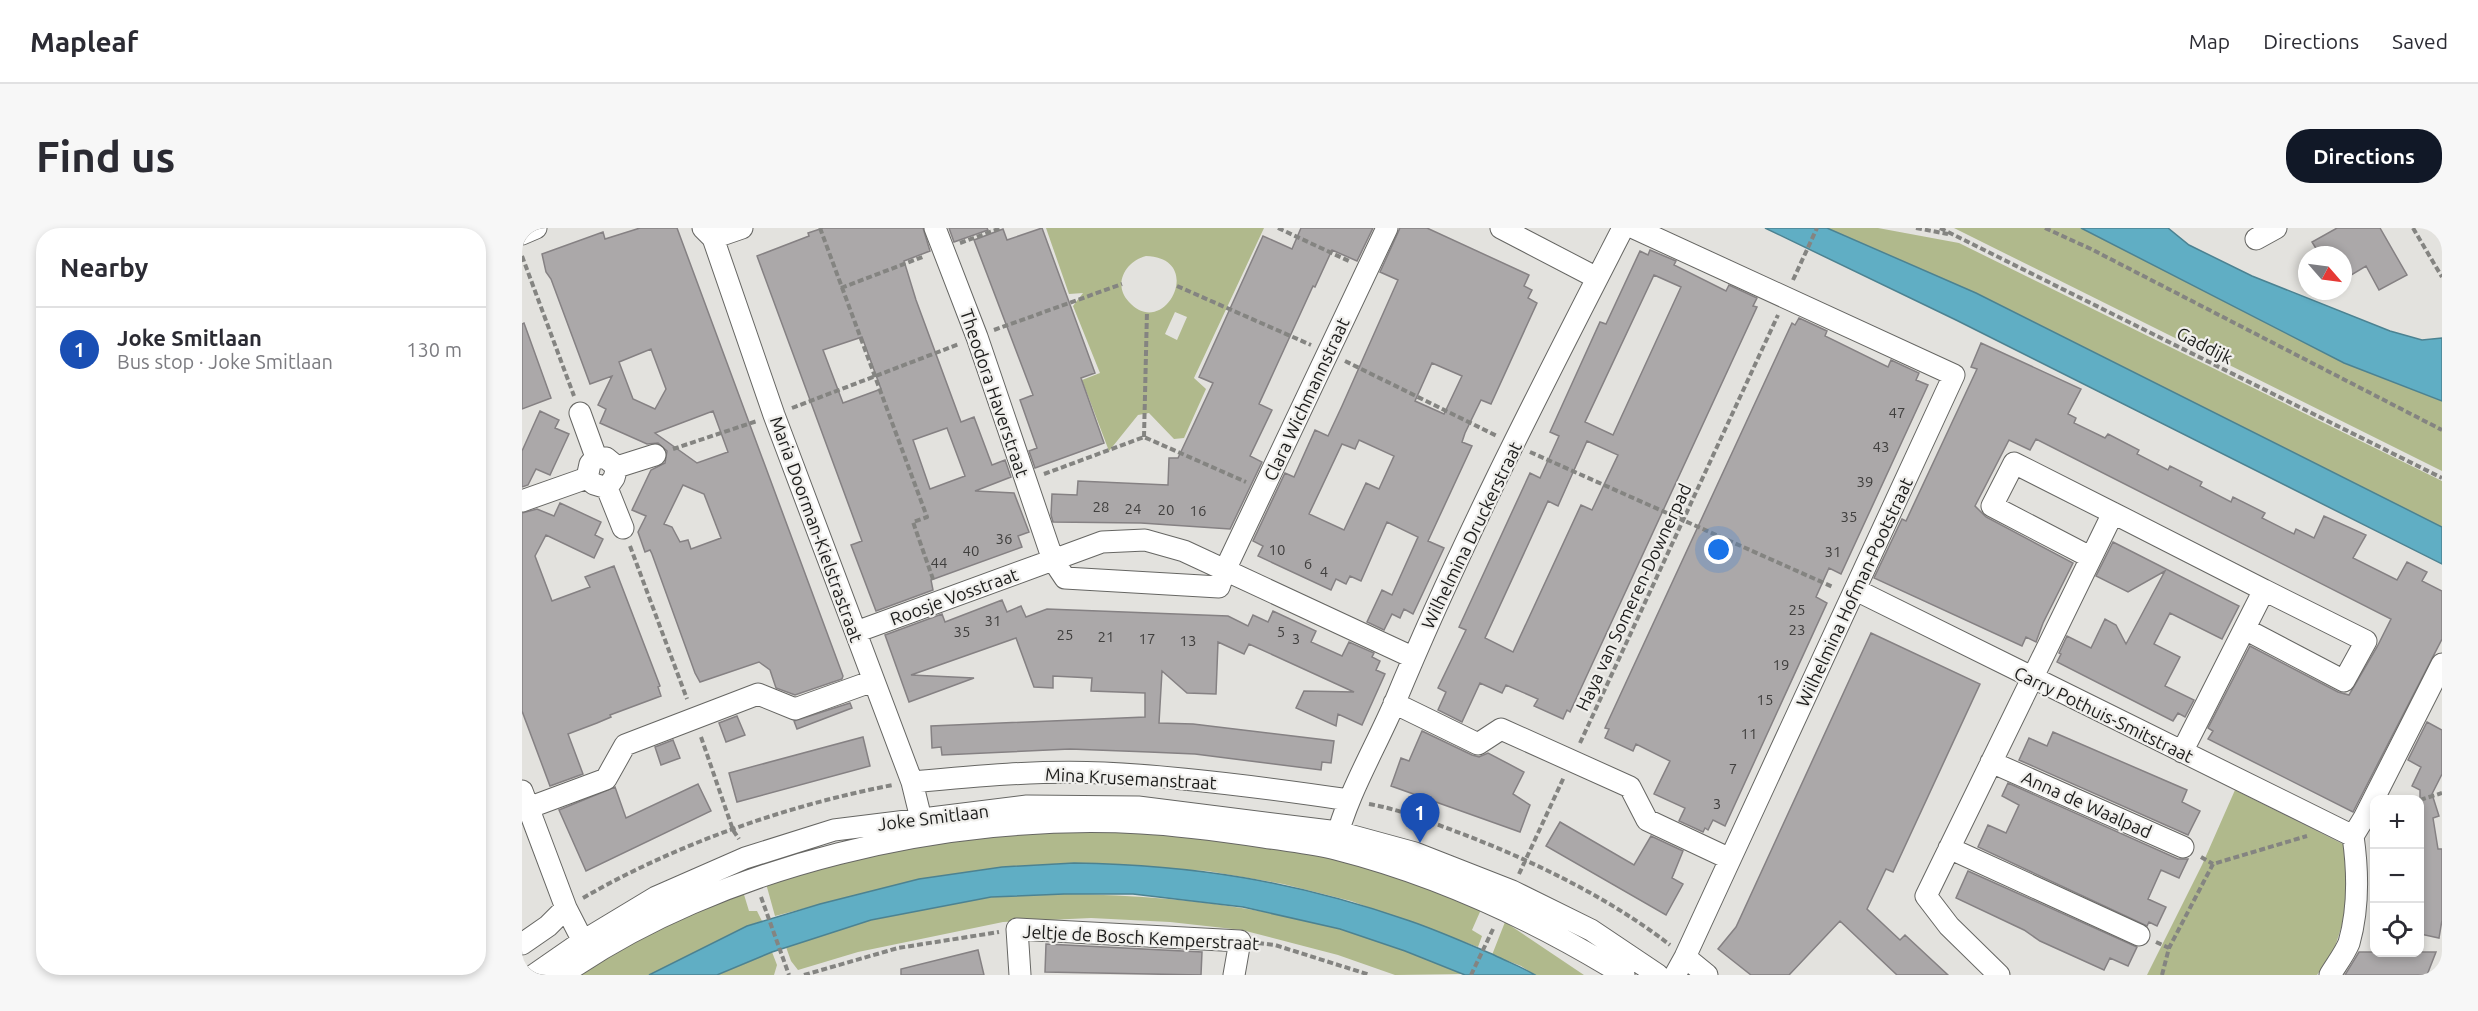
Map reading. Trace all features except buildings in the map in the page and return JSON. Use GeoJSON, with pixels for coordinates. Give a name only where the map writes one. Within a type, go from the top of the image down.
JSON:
{"type":"FeatureCollection","features":[{"type":"Feature","properties":{"kind":"street"},"geometry":{"type":"LineString","coordinates":[[522,234],[536,228]]}},
{"type":"Feature","properties":{"kind":"street"},"geometry":{"type":"LineString","coordinates":[[708,233],[742,228]]}},
{"type":"Feature","properties":{"kind":"street","name":"Theodora Haverstraat"},"geometry":{"type":"LineString","coordinates":[[934,228],[977,336],[1053,560]]}},
{"type":"Feature","properties":{"kind":"street","name":"Clara Wichmannstraat"},"geometry":{"type":"LineString","coordinates":[[1225,570],[1387,228]]}},
{"type":"Feature","properties":{"kind":"street"},"geometry":{"type":"LineString","coordinates":[[1501,228],[1597,278]]}},
{"type":"Feature","properties":{"kind":"street","name":"Wilhelmina Druckerstraat"},"geometry":{"type":"LineString","coordinates":[[1336,840],[1349,800],[1394,703],[1412,657],[1623,228]]}},
{"type":"Feature","properties":{"kind":"street"},"geometry":{"type":"LineString","coordinates":[[1634,228],[1786,297]]}},
{"type":"Feature","properties":{"kind":"street"},"geometry":{"type":"LineString","coordinates":[[2256,239],[2276,228]]}},
{"type":"Feature","properties":{"kind":"street","name":"Maria Doorman-Kielstrastraat"},"geometry":{"type":"LineString","coordinates":[[708,233],[912,782],[923,826]]}},
{"type":"Feature","properties":{"kind":"street","name":"Wilhelmina Hofman-Pootstraat"},"geometry":{"type":"LineString","coordinates":[[1675,975],[1954,375],[1786,297]]}},
{"type":"Feature","properties":{"kind":"street"},"geometry":{"type":"LineString","coordinates":[[580,413],[596,457]]}},
{"type":"Feature","properties":{"kind":"street"},"geometry":{"type":"LineString","coordinates":[[617,466],[655,455]]}},
{"type":"Feature","properties":{"kind":"street"},"geometry":{"type":"LineString","coordinates":[[596,457],[606,458],[617,466]]}},
{"type":"Feature","properties":{"kind":"street"},"geometry":{"type":"LineString","coordinates":[[587,478],[590,464],[596,457]]}},
{"type":"Feature","properties":{"kind":"street"},"geometry":{"type":"LineString","coordinates":[[2090,557],[1992,506],[2014,462],[2366,641],[2344,681],[2245,628]]}},
{"type":"Feature","properties":{"kind":"street"},"geometry":{"type":"LineString","coordinates":[[607,488],[614,478],[617,466]]}},
{"type":"Feature","properties":{"kind":"street"},"geometry":{"type":"LineString","coordinates":[[587,478],[594,484],[607,488]]}},
{"type":"Feature","properties":{"kind":"street"},"geometry":{"type":"LineString","coordinates":[[522,501],[587,478]]}},
{"type":"Feature","properties":{"kind":"street"},"geometry":{"type":"LineString","coordinates":[[607,488],[623,528]]}},
{"type":"Feature","properties":{"kind":"street"},"geometry":{"type":"LineString","coordinates":[[1999,975],[1948,926],[1926,896],[2112,513]]}},
{"type":"Feature","properties":{"kind":"street","name":"Roosje Vosstraat"},"geometry":{"type":"LineString","coordinates":[[856,632],[1102,542],[1145,540],[1184,551],[1412,657]]}},
{"type":"Feature","properties":{"kind":"street"},"geometry":{"type":"LineString","coordinates":[[1053,560],[1065,578],[1219,587],[1225,570]]}},
{"type":"Feature","properties":{"kind":"street","name":"Carry Pothuis-Smitstraat"},"geometry":{"type":"LineString","coordinates":[[1856,590],[2344,832]]}},
{"type":"Feature","properties":{"kind":"street"},"geometry":{"type":"LineString","coordinates":[[2182,753],[2264,590]]}},
{"type":"Feature","properties":{"kind":"street"},"geometry":{"type":"LineString","coordinates":[[2330,975],[2348,944],[2355,905],[2358,871],[2344,832],[2364,818],[2442,664]]}},
{"type":"Feature","properties":{"kind":"street"},"geometry":{"type":"LineString","coordinates":[[587,948],[566,909],[525,800],[606,779],[625,745],[758,694],[795,710],[873,681]]}},
{"type":"Feature","properties":{"kind":"street"},"geometry":{"type":"LineString","coordinates":[[1394,703],[1478,744],[1501,729],[1630,787],[1647,820],[1730,859]]}},
{"type":"Feature","properties":{"kind":"street","name":"Anna de Waalpad"},"geometry":{"type":"LineString","coordinates":[[1990,762],[2183,847]]}},
{"type":"Feature","properties":{"kind":"street","name":"Mina Krusemanstraat"},"geometry":{"type":"LineString","coordinates":[[912,782],[1010,773],[1102,773],[1259,786],[1349,800]]}},
{"type":"Feature","properties":{"kind":"street","name":"Joke Smitlaan"},"geometry":{"type":"LineString","coordinates":[[534,975],[587,948],[656,897],[745,858],[834,830],[923,826],[1027,806],[1138,807],[1415,853],[1512,891],[1591,930],[1658,975]]}},
{"type":"Feature","properties":{"kind":"street","name":"Joke Smitlaan"},"geometry":{"type":"LineString","coordinates":[[1336,840],[1502,909],[1624,975]]}},
{"type":"Feature","properties":{"kind":"street"},"geometry":{"type":"LineString","coordinates":[[1949,848],[2139,935]]}},
{"type":"Feature","properties":{"kind":"street"},"geometry":{"type":"LineString","coordinates":[[522,944],[548,926],[566,909]]}},
{"type":"Feature","properties":{"kind":"street"},"geometry":{"type":"LineString","coordinates":[[1017,929],[1020,975]]}},
{"type":"Feature","properties":{"kind":"street","name":"Jeltje de Bosch Kemperstraat"},"geometry":{"type":"LineString","coordinates":[[1017,929],[1240,941]]}},
{"type":"Feature","properties":{"kind":"street"},"geometry":{"type":"LineString","coordinates":[[1234,975],[1240,941]]}},
{"type":"Feature","properties":{"kind":"street","name":"Joke Smitlaan"},"geometry":{"type":"LineString","coordinates":[[562,975],[587,948]]}},
{"type":"Feature","properties":{"kind":"street"},"geometry":{"type":"LineString","coordinates":[[1685,957],[1707,975]]}},
{"type":"Feature","properties":{"kind":"path"},"geometry":{"type":"LineString","coordinates":[[820,228],[927,516],[913,522],[941,601]]}},
{"type":"Feature","properties":{"kind":"path"},"geometry":{"type":"LineString","coordinates":[[842,288],[1001,228]]}},
{"type":"Feature","properties":{"kind":"path"},"geometry":{"type":"LineString","coordinates":[[1278,228],[1367,269]]}},
{"type":"Feature","properties":{"kind":"path"},"geometry":{"type":"LineString","coordinates":[[1802,260],[1817,228]]}},
{"type":"Feature","properties":{"kind":"path","name":"Gaddijk"},"geometry":{"type":"LineString","coordinates":[[1916,228],[1956,235]]}},
{"type":"Feature","properties":{"kind":"path","name":"Gaddijk"},"geometry":{"type":"LineString","coordinates":[[1940,228],[2442,478]]}},
{"type":"Feature","properties":{"kind":"path","name":"Gaddijk"},"geometry":{"type":"LineString","coordinates":[[2045,228],[2091,249],[2442,430]]}},
{"type":"Feature","properties":{"kind":"path"},"geometry":{"type":"LineString","coordinates":[[2413,228],[2442,277]]}},
{"type":"Feature","properties":{"kind":"path"},"geometry":{"type":"LineString","coordinates":[[522,256],[580,413]]}},
{"type":"Feature","properties":{"kind":"path"},"geometry":{"type":"LineString","coordinates":[[655,455],[774,415],[977,336],[1122,284]]}},
{"type":"Feature","properties":{"kind":"path","name":"Haya van Someren-Downerpad"},"geometry":{"type":"LineString","coordinates":[[1512,891],[1786,297]]}},
{"type":"Feature","properties":{"kind":"path"},"geometry":{"type":"LineString","coordinates":[[1144,437],[1148,311]]}},
{"type":"Feature","properties":{"kind":"path"},"geometry":{"type":"LineString","coordinates":[[1026,480],[1144,437],[1263,490]]}},
{"type":"Feature","properties":{"kind":"path"},"geometry":{"type":"LineString","coordinates":[[566,909],[604,886],[686,846],[853,793],[912,782]]}},
{"type":"Feature","properties":{"kind":"path"},"geometry":{"type":"LineString","coordinates":[[2424,799],[2442,793]]}},
{"type":"Feature","properties":{"kind":"path"},"geometry":{"type":"LineString","coordinates":[[1349,800],[1381,806],[1427,820],[1525,860],[1606,903],[1653,932],[1685,957]]}},
{"type":"Feature","properties":{"kind":"path"},"geometry":{"type":"LineString","coordinates":[[2162,975],[2169,948],[2213,864],[2344,832]]}},
{"type":"Feature","properties":{"kind":"path"},"geometry":{"type":"LineString","coordinates":[[765,908],[789,975]]}},
{"type":"Feature","properties":{"kind":"path","name":"Jeltje de Bosch Kemperstraat"},"geometry":{"type":"LineString","coordinates":[[804,975],[898,948],[1017,929]]}},
{"type":"Feature","properties":{"kind":"path","name":"Jeltje de Bosch Kemperstraat"},"geometry":{"type":"LineString","coordinates":[[1240,941],[1275,945],[1370,975]]}},
{"type":"Feature","properties":{"kind":"path"},"geometry":{"type":"LineString","coordinates":[[1472,975],[1488,941]]}},
{"type":"Feature","properties":{"kind":"green space"},"geometry":{"type":"Polygon","coordinates":[[[1046,228],[1264,228],[1194,378],[1206,389],[1184,438],[1174,439],[1149,413],[1138,415],[1109,451],[1082,380],[1100,373],[1073,306],[1083,293],[1069,294],[1046,228]],[[1146,256],[1127,268],[1122,288],[1129,302],[1142,311],[1155,312],[1166,305],[1174,294],[1177,282],[1174,270],[1164,260],[1146,256]],[[1175,312],[1165,334],[1177,340],[1187,317],[1175,312]]]}},
{"type":"Feature","properties":{"kind":"green space"},"geometry":{"type":"Polygon","coordinates":[[[1827,228],[1878,228],[1959,243],[2442,481],[2442,527],[1976,293],[1827,228]]]}},
{"type":"Feature","properties":{"kind":"green space"},"geometry":{"type":"Polygon","coordinates":[[[1954,228],[2081,228],[2344,363],[2442,401],[2442,471],[1954,228]]]}},
{"type":"Feature","properties":{"kind":"green space"},"geometry":{"type":"Polygon","coordinates":[[[2235,790],[2345,845],[2348,906],[2334,950],[2317,975],[2147,975],[2202,865],[2235,790]]]}},
{"type":"Feature","properties":{"kind":"green space"},"geometry":{"type":"Polygon","coordinates":[[[1085,824],[1310,849],[1483,905],[1472,930],[1482,936],[1478,947],[1351,901],[1283,884],[1207,871],[1074,863],[1002,867],[919,879],[775,916],[765,880],[835,858],[1085,824]]]}},
{"type":"Feature","properties":{"kind":"green space"},"geometry":{"type":"Polygon","coordinates":[[[742,888],[749,911],[757,911],[762,921],[747,926],[649,975],[571,975],[742,888]]]}},
{"type":"Feature","properties":{"kind":"green space"},"geometry":{"type":"Polygon","coordinates":[[[1064,894],[1134,896],[1203,902],[1271,913],[1371,938],[1463,974],[1395,975],[1338,955],[1242,930],[1170,922],[1091,918],[1003,922],[858,952],[798,970],[791,961],[786,947],[871,920],[991,897],[1064,894]]]}},
{"type":"Feature","properties":{"kind":"green space"},"geometry":{"type":"Polygon","coordinates":[[[1505,922],[1584,975],[1535,975],[1521,966],[1492,955],[1505,922]]]}},
{"type":"Feature","properties":{"kind":"green space"},"geometry":{"type":"Polygon","coordinates":[[[772,952],[777,965],[774,975],[717,975],[772,952]]]}},
{"type":"Feature","properties":{"kind":"water"},"geometry":{"type":"Polygon","coordinates":[[[1765,228],[1827,228],[1976,293],[2442,527],[2442,564],[1956,320],[1765,228]]]}},
{"type":"Feature","properties":{"kind":"water"},"geometry":{"type":"Polygon","coordinates":[[[2081,228],[2168,228],[2189,245],[2252,276],[2298,294],[2298,300],[2312,300],[2390,331],[2422,340],[2442,338],[2442,401],[2344,363],[2081,228]]]}},
{"type":"Feature","properties":{"kind":"water"},"geometry":{"type":"Polygon","coordinates":[[[1074,863],[1161,867],[1203,872],[1326,895],[1431,929],[1535,975],[1465,975],[1405,951],[1340,929],[1243,907],[1133,894],[1064,894],[991,897],[871,920],[772,952],[717,975],[649,975],[747,926],[820,904],[919,879],[1002,867],[1074,863]]]}},
{"type":"Feature","properties":{"kind":"place","name":"Joke Smitlaan"},"geometry":{"type":"Point","coordinates":[1420,843]}}]}
